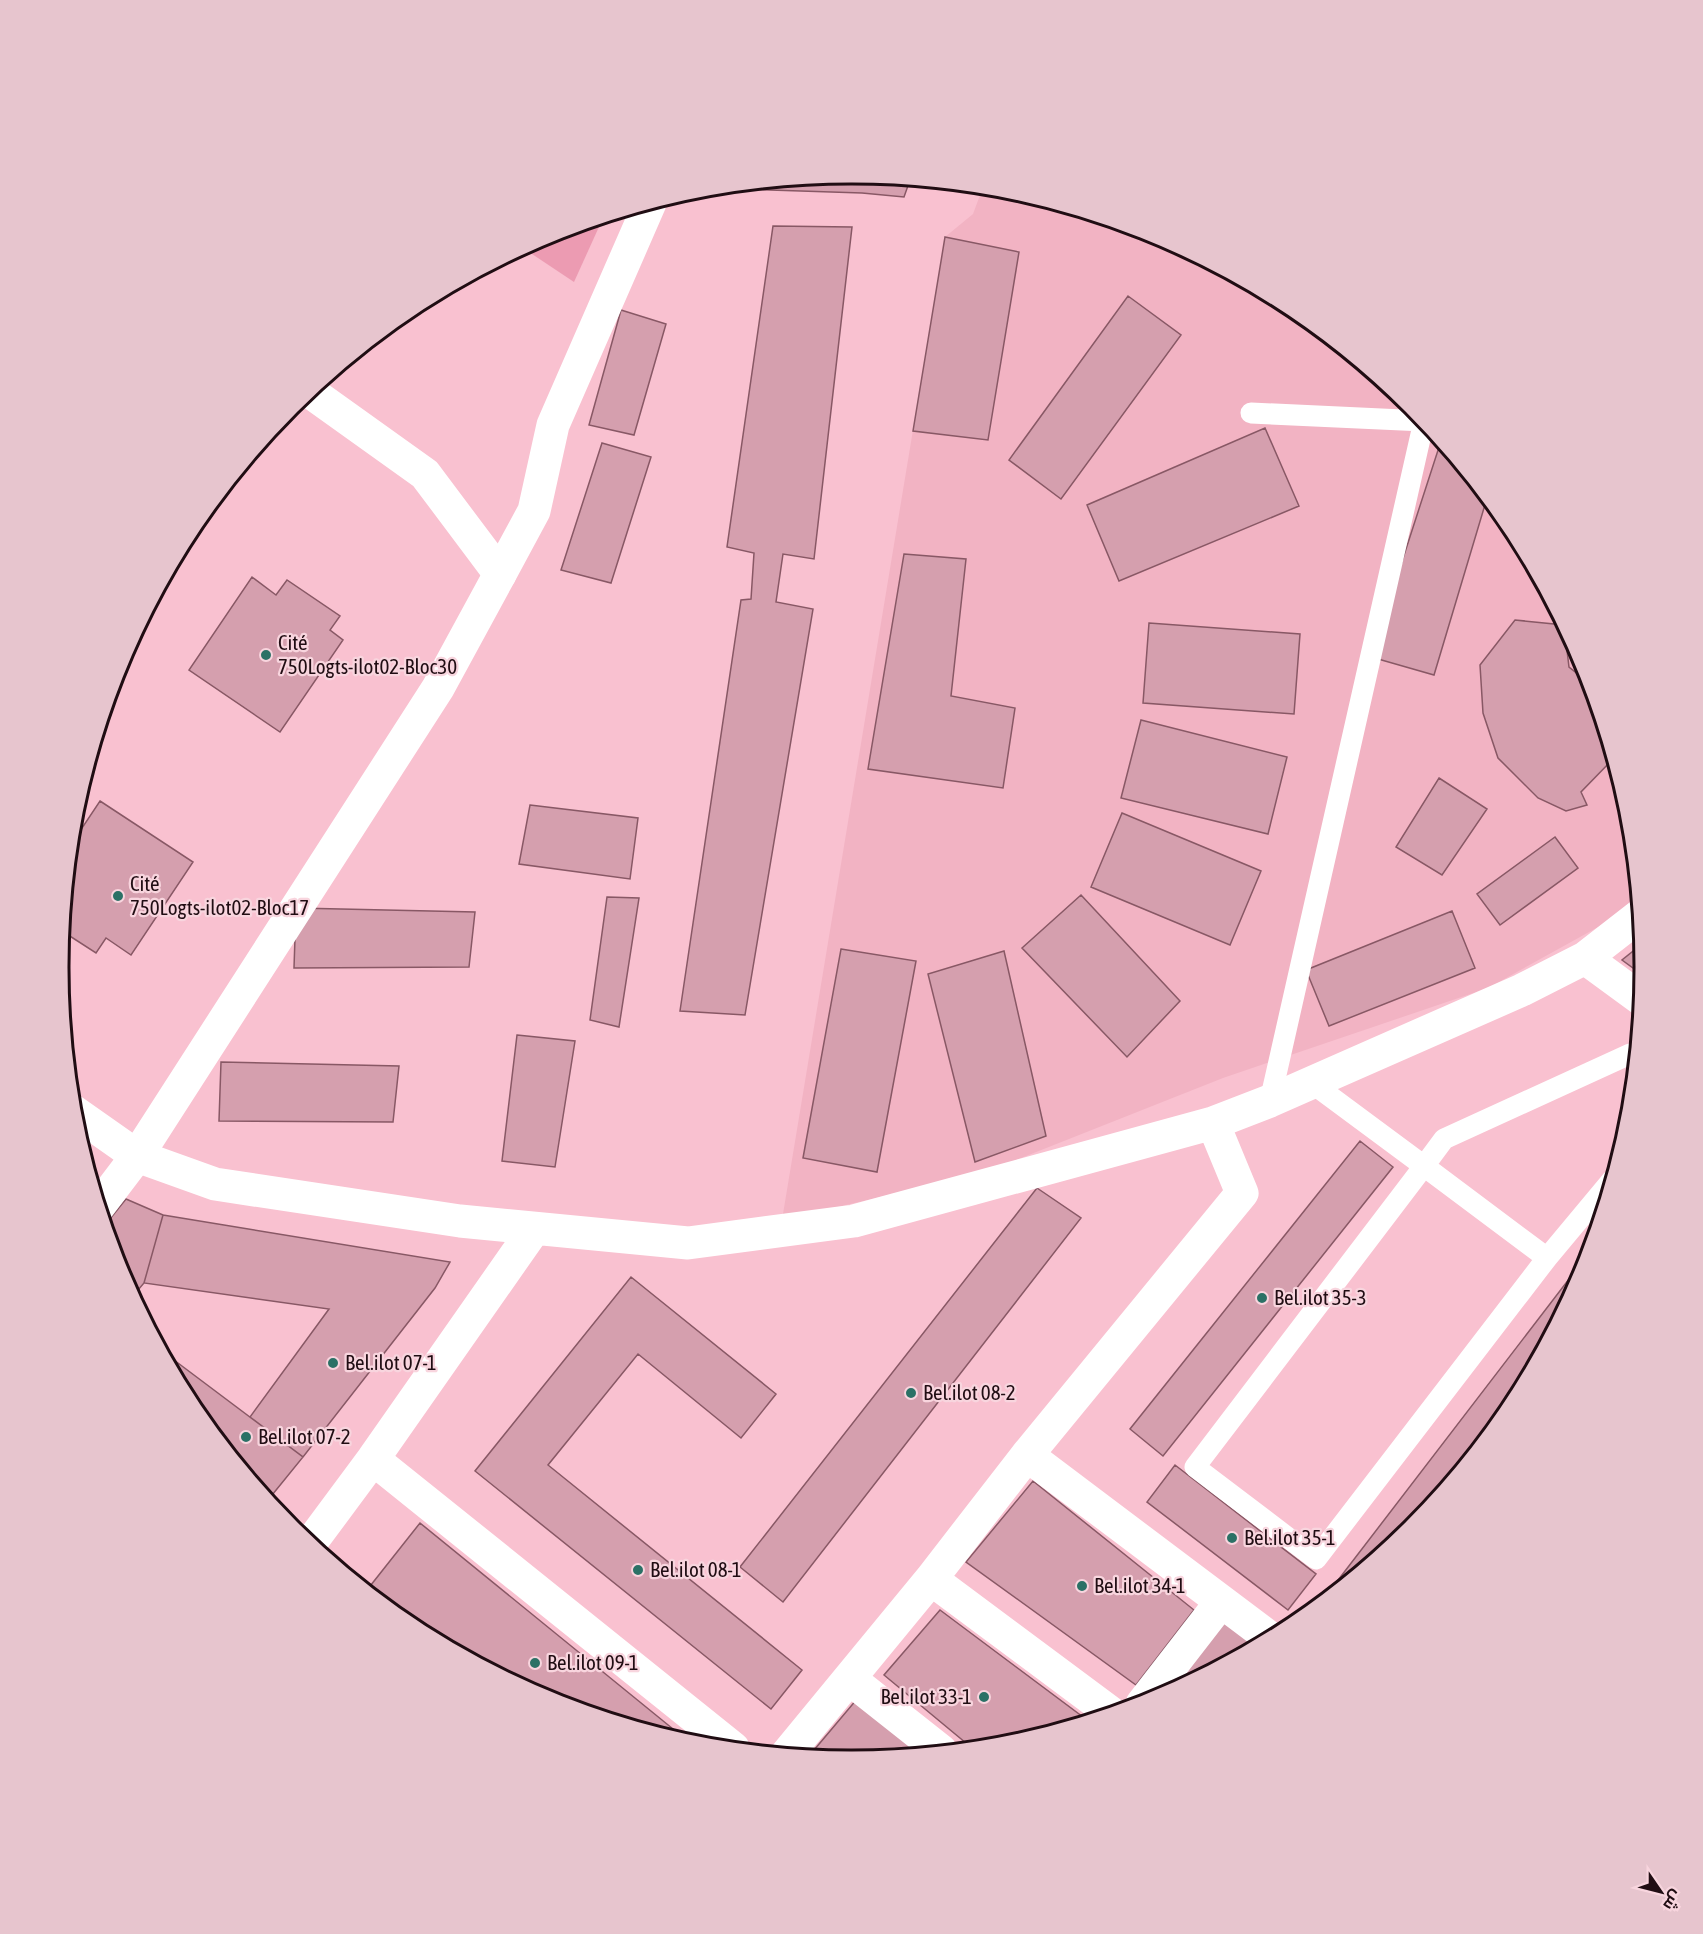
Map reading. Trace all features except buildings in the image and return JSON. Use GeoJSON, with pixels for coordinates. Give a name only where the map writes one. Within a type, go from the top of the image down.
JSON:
{"type":"FeatureCollection","features":[{"type":"Feature","properties":{"kind":"street"},"geometry":{"type":"LineString","coordinates":[[105,1198],[137,1156],[438,688],[534,511],[554,424],[646,212]]}},
{"type":"Feature","properties":{"kind":"street"},"geometry":{"type":"LineString","coordinates":[[317,397],[425,474],[500,574]]}},
{"type":"Feature","properties":{"kind":"street"},"geometry":{"type":"LineString","coordinates":[[84,1119],[137,1156],[215,1184],[460,1221],[688,1243],[854,1221],[1213,1124],[1522,990],[1585,958],[1632,920]]}},
{"type":"Feature","properties":{"kind":"street"},"geometry":{"type":"LineString","coordinates":[[1585,958],[1633,993]]}},
{"type":"Feature","properties":{"kind":"street"},"geometry":{"type":"LineString","coordinates":[[793,1747],[931,1579],[1027,1455],[1242,1193],[1213,1124]]}},
{"type":"Feature","properties":{"kind":"street"},"geometry":{"type":"LineString","coordinates":[[316,1536],[373,1460],[534,1229]]}},
{"type":"Feature","properties":{"kind":"street"},"geometry":{"type":"LineString","coordinates":[[1027,1455],[1263,1633]]}},
{"type":"Feature","properties":{"kind":"street"},"geometry":{"type":"LineString","coordinates":[[373,1460],[720,1738]]}},
{"type":"Feature","properties":{"kind":"street"},"geometry":{"type":"LineString","coordinates":[[931,1579],[1104,1708]]}},
{"type":"Feature","properties":{"kind":"street"},"geometry":{"type":"LineString","coordinates":[[1154,1689],[1221,1602]]}},
{"type":"Feature","properties":{"kind":"street"},"geometry":{"type":"LineString","coordinates":[[850,1679],[933,1745]]}},
{"type":"Feature","properties":{"kind":"lane"},"geometry":{"type":"LineString","coordinates":[[1251,413],[1411,420]]}},
{"type":"Feature","properties":{"kind":"lane"},"geometry":{"type":"LineString","coordinates":[[1270,1101],[1422,432]]}},
{"type":"Feature","properties":{"kind":"lane"},"geometry":{"type":"LineString","coordinates":[[1599,1195],[1547,1258],[1316,1559],[1195,1467],[1444,1139],[1628,1055]]}},
{"type":"Feature","properties":{"kind":"lane"},"geometry":{"type":"LineString","coordinates":[[1312,1083],[1547,1258]]}},
{"type":"Feature","properties":{"kind":"shaded area"},"geometry":{"type":"Polygon","coordinates":[[[980,196],[1054,211],[1151,244],[1198,265],[1243,289],[1328,346],[1405,414],[1440,451],[1502,532],[1553,621],[1592,715],[1607,764],[1619,814],[1631,901],[1618,916],[1488,988],[1223,1078],[983,1173],[782,1220],[945,237],[973,214],[980,196]]]}},
{"type":"Feature","properties":{"kind":"shaded area"},"geometry":{"type":"Polygon","coordinates":[[[599,226],[574,282],[531,253],[599,226]]]}},
{"type":"Feature","properties":{"kind":"place","name":"Cité 750Logts-ilot02-Bloc30"},"geometry":{"type":"Point","coordinates":[266,655]}},
{"type":"Feature","properties":{"kind":"place","name":"Cité 750Logts-ilot02-Bloc17"},"geometry":{"type":"Point","coordinates":[118,896]}},
{"type":"Feature","properties":{"kind":"place","name":"Bel.ilot 35-3"},"geometry":{"type":"Point","coordinates":[1262,1298]}},
{"type":"Feature","properties":{"kind":"place","name":"Bel.ilot 07-1"},"geometry":{"type":"Point","coordinates":[333,1363]}},
{"type":"Feature","properties":{"kind":"place","name":"Bel.ilot 08-2"},"geometry":{"type":"Point","coordinates":[911,1393]}},
{"type":"Feature","properties":{"kind":"place","name":"Bel.ilot 07-2"},"geometry":{"type":"Point","coordinates":[246,1437]}},
{"type":"Feature","properties":{"kind":"place","name":"Bel.ilot 35-1"},"geometry":{"type":"Point","coordinates":[1232,1538]}},
{"type":"Feature","properties":{"kind":"place","name":"Bel.ilot 08-1"},"geometry":{"type":"Point","coordinates":[638,1570]}},
{"type":"Feature","properties":{"kind":"place","name":"Bel.ilot 34-1"},"geometry":{"type":"Point","coordinates":[1082,1586]}},
{"type":"Feature","properties":{"kind":"place","name":"Bel.ilot 09-1"},"geometry":{"type":"Point","coordinates":[535,1663]}},
{"type":"Feature","properties":{"kind":"place","name":"Bel.ilot 33-1"},"geometry":{"type":"Point","coordinates":[984,1697]}}]}
